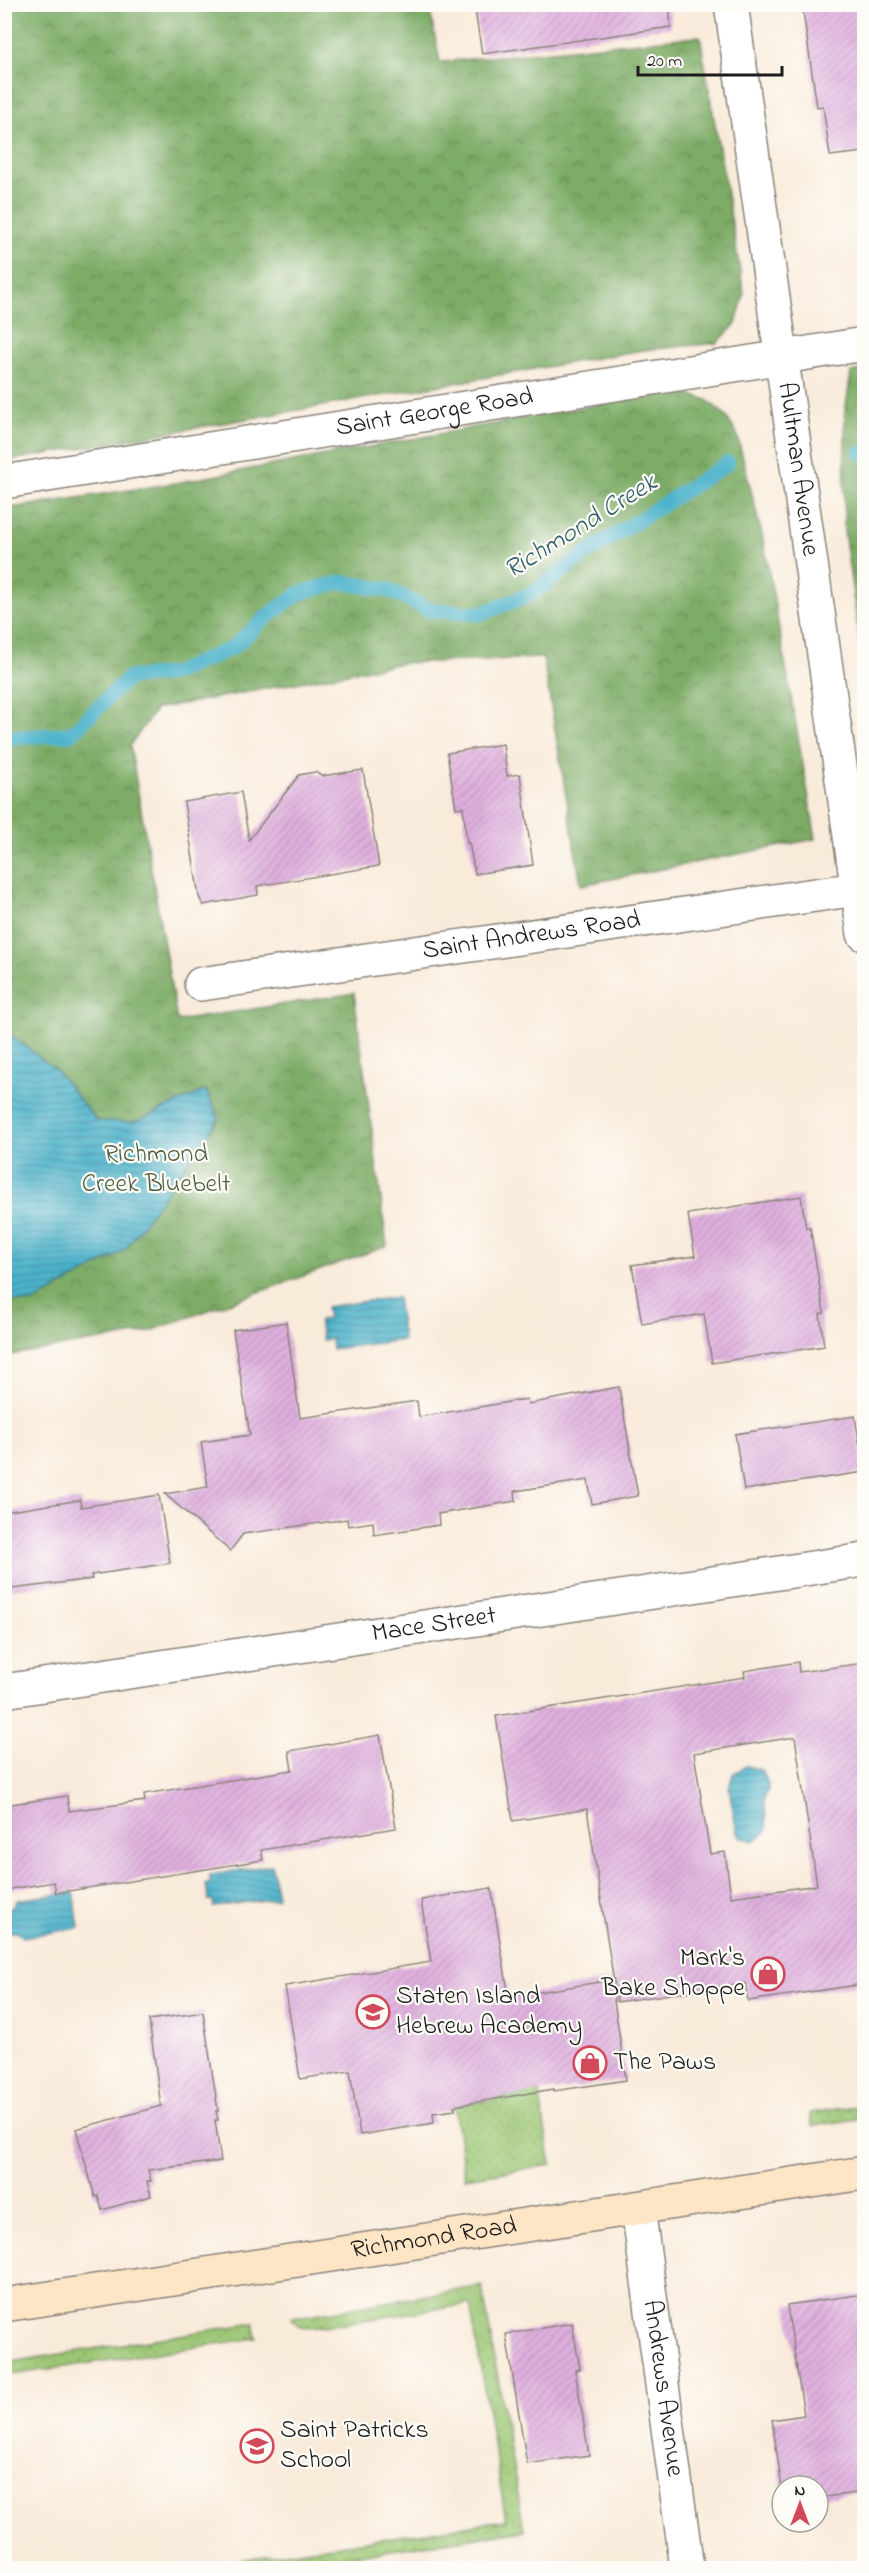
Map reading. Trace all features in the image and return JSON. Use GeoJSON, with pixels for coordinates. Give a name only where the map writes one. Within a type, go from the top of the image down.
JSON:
{"type":"FeatureCollection","features":[{"type":"Feature","properties":{"kind":"street","name":"Aultman Avenue"},"geometry":{"type":"LineString","coordinates":[[731,4],[861,888],[864,934]]}},
{"type":"Feature","properties":{"kind":"street","name":"Saint George Road"},"geometry":{"type":"LineString","coordinates":[[4,482],[782,359],[864,344]]}},
{"type":"Feature","properties":{"kind":"street","name":"Saint Andrews Road"},"geometry":{"type":"LineString","coordinates":[[201,984],[861,888]]}},
{"type":"Feature","properties":{"kind":"street","name":"Mace Street"},"geometry":{"type":"LineString","coordinates":[[4,1691],[864,1560]]}},
{"type":"Feature","properties":{"kind":"street","name":"Richmond Road"},"geometry":{"type":"LineString","coordinates":[[4,2306],[864,2173]]}},
{"type":"Feature","properties":{"kind":"street","name":"Andrews Avenue"},"geometry":{"type":"LineString","coordinates":[[638,2208],[687,2568]]}},
{"type":"Feature","properties":{"kind":"green space"},"geometry":{"type":"Polygon","coordinates":[[[5,4],[429,5],[440,62],[700,36],[744,294],[736,324],[717,343],[643,350],[5,461],[5,4]]]}},
{"type":"Feature","properties":{"kind":"green space"},"geometry":{"type":"Polygon","coordinates":[[[864,369],[864,672],[844,531],[845,412],[851,372],[864,369]]]}},
{"type":"Feature","properties":{"kind":"green space","name":"Richmond Creek Bluebelt"},"geometry":{"type":"Polygon","coordinates":[[[682,392],[707,400],[725,415],[737,434],[764,543],[816,839],[581,885],[543,658],[402,663],[156,709],[130,745],[177,1021],[354,993],[387,1246],[148,1332],[5,1356],[5,1300],[32,1303],[168,1188],[219,1119],[206,1090],[135,1122],[97,1121],[54,1068],[5,1031],[5,509],[175,483],[643,396],[682,392]]]}},
{"type":"Feature","properties":{"kind":"green space"},"geometry":{"type":"Polygon","coordinates":[[[539,2091],[551,2165],[465,2178],[454,2106],[539,2091]]]}},
{"type":"Feature","properties":{"kind":"green space"},"geometry":{"type":"Polygon","coordinates":[[[864,2105],[864,2118],[812,2126],[810,2113],[864,2105]]]}},
{"type":"Feature","properties":{"kind":"green space"},"geometry":{"type":"Polygon","coordinates":[[[482,2286],[524,2530],[272,2568],[185,2568],[506,2520],[470,2304],[311,2328],[300,2327],[291,2318],[482,2286]]]}},
{"type":"Feature","properties":{"kind":"green space"},"geometry":{"type":"Polygon","coordinates":[[[254,2323],[257,2338],[5,2376],[5,2363],[254,2323]]]}},
{"type":"Feature","properties":{"kind":"water"},"geometry":{"type":"Polygon","coordinates":[[[5,1031],[54,1068],[97,1121],[135,1122],[206,1090],[219,1119],[124,1251],[32,1303],[5,1300],[5,1031]]]}},
{"type":"Feature","properties":{"kind":"water"},"geometry":{"type":"Polygon","coordinates":[[[397,1297],[403,1340],[332,1349],[331,1339],[322,1340],[319,1320],[328,1319],[326,1307],[397,1297]]]}},
{"type":"Feature","properties":{"kind":"water"},"geometry":{"type":"Polygon","coordinates":[[[746,1766],[761,1770],[768,1783],[768,1791],[764,1798],[767,1829],[764,1834],[753,1841],[737,1833],[729,1788],[733,1774],[746,1766]]]}},
{"type":"Feature","properties":{"kind":"water"},"geometry":{"type":"Polygon","coordinates":[[[272,1865],[277,1898],[214,1907],[213,1900],[208,1900],[206,1884],[211,1883],[209,1875],[272,1865]]]}},
{"type":"Feature","properties":{"kind":"water"},"geometry":{"type":"Polygon","coordinates":[[[74,1892],[79,1928],[23,1937],[17,1932],[8,1932],[5,1909],[12,1908],[17,1900],[74,1892]]]}},
{"type":"Feature","properties":{"kind":"building"},"geometry":{"type":"Polygon","coordinates":[[[474,4],[669,4],[671,27],[482,54],[474,4]]]}},
{"type":"Feature","properties":{"kind":"building"},"geometry":{"type":"Polygon","coordinates":[[[802,4],[864,4],[864,152],[830,156],[823,106],[817,107],[802,4]]]}},
{"type":"Feature","properties":{"kind":"building"},"geometry":{"type":"Polygon","coordinates":[[[503,744],[507,776],[520,774],[533,865],[475,874],[469,843],[467,843],[463,807],[456,808],[447,753],[503,744]]]}},
{"type":"Feature","properties":{"kind":"building"},"geometry":{"type":"Polygon","coordinates":[[[363,770],[379,866],[257,886],[258,895],[203,905],[199,897],[184,802],[241,792],[249,840],[299,775],[315,772],[322,776],[363,770]]]}},
{"type":"Feature","properties":{"kind":"building"},"geometry":{"type":"Polygon","coordinates":[[[801,1196],[806,1228],[810,1227],[824,1313],[820,1314],[824,1346],[712,1363],[704,1314],[642,1324],[632,1265],[695,1256],[688,1214],[801,1196]]]}},
{"type":"Feature","properties":{"kind":"building"},"geometry":{"type":"Polygon","coordinates":[[[286,1322],[300,1418],[417,1401],[419,1417],[527,1399],[528,1404],[619,1387],[638,1496],[592,1504],[588,1480],[515,1491],[516,1501],[438,1514],[439,1525],[374,1535],[373,1522],[348,1526],[347,1519],[243,1534],[230,1551],[165,1494],[208,1487],[201,1442],[250,1435],[233,1330],[286,1322]]]}},
{"type":"Feature","properties":{"kind":"building"},"geometry":{"type":"Polygon","coordinates":[[[855,1416],[864,1472],[744,1490],[735,1434],[855,1416]]]}},
{"type":"Feature","properties":{"kind":"building"},"geometry":{"type":"Polygon","coordinates":[[[159,1495],[170,1563],[91,1575],[92,1579],[4,1590],[4,1512],[80,1500],[81,1507],[159,1495]]]}},
{"type":"Feature","properties":{"kind":"building"},"geometry":{"type":"Polygon","coordinates":[[[798,1662],[799,1672],[864,1663],[864,1984],[748,2001],[745,1983],[617,2002],[587,1809],[513,1821],[496,1716],[745,1677],[744,1671],[798,1662]],[[795,1737],[694,1753],[710,1854],[725,1852],[731,1897],[817,1885],[795,1737]]]}},
{"type":"Feature","properties":{"kind":"building"},"geometry":{"type":"Polygon","coordinates":[[[380,1735],[396,1828],[261,1850],[263,1860],[56,1893],[54,1882],[4,1890],[4,1805],[67,1796],[69,1811],[145,1801],[144,1794],[292,1770],[289,1751],[380,1735]]]}},
{"type":"Feature","properties":{"kind":"building"},"geometry":{"type":"Polygon","coordinates":[[[491,1888],[509,1997],[611,1980],[626,2080],[554,2091],[554,2089],[454,2106],[455,2110],[433,2113],[434,2123],[360,2135],[350,2071],[300,2079],[285,1986],[431,1962],[421,1900],[491,1888]]]}},
{"type":"Feature","properties":{"kind":"building"},"geometry":{"type":"Polygon","coordinates":[[[203,2012],[218,2111],[216,2111],[218,2120],[215,2120],[221,2161],[148,2170],[151,2181],[147,2181],[151,2196],[102,2210],[98,2196],[95,2197],[76,2129],[161,2106],[149,2020],[203,2012]]]}},
{"type":"Feature","properties":{"kind":"building"},"geometry":{"type":"Polygon","coordinates":[[[864,2294],[864,2492],[830,2496],[830,2474],[780,2474],[772,2420],[804,2415],[787,2305],[864,2294]]]}},
{"type":"Feature","properties":{"kind":"building"},"geometry":{"type":"Polygon","coordinates":[[[572,2323],[580,2369],[575,2370],[589,2455],[527,2464],[506,2334],[572,2323]]]}},
{"type":"Feature","properties":{"kind":"waterway","name":"Richmond Creek"},"geometry":{"type":"LineString","coordinates":[[4,738],[71,734],[128,678],[173,674],[232,648],[269,615],[300,593],[341,582],[388,590],[430,610],[480,614],[531,594],[587,553],[728,463]]}},
{"type":"Feature","properties":{"kind":"place","name":"Mark's Bake Shoppe"},"geometry":{"type":"Point","coordinates":[768,1974]}},
{"type":"Feature","properties":{"kind":"place","name":"Staten Island Hebrew Academy"},"geometry":{"type":"Point","coordinates":[373,2012]}},
{"type":"Feature","properties":{"kind":"place","name":"The Paws"},"geometry":{"type":"Point","coordinates":[590,2063]}},
{"type":"Feature","properties":{"kind":"place","name":"Saint Patricks School"},"geometry":{"type":"Point","coordinates":[257,2446]}}]}
